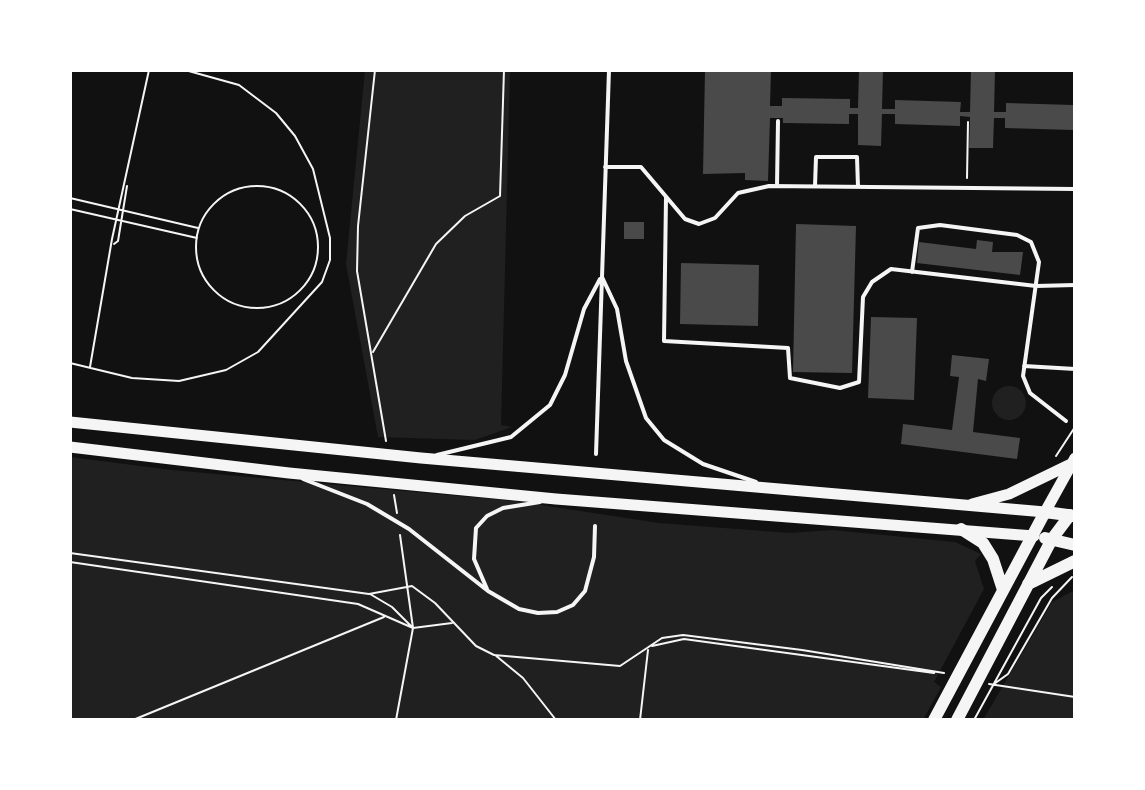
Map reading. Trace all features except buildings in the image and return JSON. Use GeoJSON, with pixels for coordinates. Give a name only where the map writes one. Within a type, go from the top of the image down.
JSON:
{"type":"FeatureCollection","features":[{"type":"Feature","properties":{"kind":"main road"},"geometry":{"type":"LineString","coordinates":[[70,422],[421,458],[1073,513]]}},
{"type":"Feature","properties":{"kind":"main road"},"geometry":{"type":"LineString","coordinates":[[70,447],[289,473],[556,499],[1034,536],[1075,545]]}},
{"type":"Feature","properties":{"kind":"main road"},"geometry":{"type":"LineString","coordinates":[[964,506],[1009,494],[1074,460]]}},
{"type":"Feature","properties":{"kind":"main road"},"geometry":{"type":"LineString","coordinates":[[934,720],[1074,460]]}},
{"type":"Feature","properties":{"kind":"main road"},"geometry":{"type":"LineString","coordinates":[[957,720],[1052,539],[1073,513]]}},
{"type":"Feature","properties":{"kind":"main road"},"geometry":{"type":"LineString","coordinates":[[961,529],[983,543],[993,559],[1003,590]]}},
{"type":"Feature","properties":{"kind":"main road"},"geometry":{"type":"LineString","coordinates":[[1028,584],[1075,561]]}},
{"type":"Feature","properties":{"kind":"lane"},"geometry":{"type":"LineString","coordinates":[[596,454],[609,70]]}},
{"type":"Feature","properties":{"kind":"lane"},"geometry":{"type":"LineString","coordinates":[[777,186],[778,121]]}},
{"type":"Feature","properties":{"kind":"lane"},"geometry":{"type":"LineString","coordinates":[[815,186],[816,157],[857,157],[858,187]]}},
{"type":"Feature","properties":{"kind":"lane"},"geometry":{"type":"LineString","coordinates":[[605,167],[641,167],[685,219],[699,224],[715,218],[738,193],[777,186],[1075,189]]}},
{"type":"Feature","properties":{"kind":"lane"},"geometry":{"type":"LineString","coordinates":[[666,197],[664,341],[788,348],[790,378],[840,388],[859,382],[863,297],[891,269],[1036,286],[1075,285]]}},
{"type":"Feature","properties":{"kind":"lane"},"geometry":{"type":"LineString","coordinates":[[912,272],[918,228],[940,225],[1017,235],[1031,242],[1039,262],[1023,376],[1030,393],[1066,421]]}},
{"type":"Feature","properties":{"kind":"lane"},"geometry":{"type":"LineString","coordinates":[[421,458],[511,437],[541,415],[558,394],[584,309],[602,277]]}},
{"type":"Feature","properties":{"kind":"lane"},"geometry":{"type":"LineString","coordinates":[[602,277],[617,309],[626,361],[646,418],[664,440],[703,464],[770,487]]}},
{"type":"Feature","properties":{"kind":"lane"},"geometry":{"type":"LineString","coordinates":[[1024,366],[1075,369]]}},
{"type":"Feature","properties":{"kind":"lane"},"geometry":{"type":"LineString","coordinates":[[289,473],[367,504],[409,529],[488,591],[519,609],[538,613],[557,612],[573,605],[585,591],[591,576],[595,526]]}},
{"type":"Feature","properties":{"kind":"lane"},"geometry":{"type":"LineString","coordinates":[[488,591],[474,559],[476,528],[487,516],[503,508],[556,499]]}},
{"type":"Feature","properties":{"kind":"path"},"geometry":{"type":"LineString","coordinates":[[90,368],[117,219],[149,70]]}},
{"type":"Feature","properties":{"kind":"path"},"geometry":{"type":"LineString","coordinates":[[70,363],[132,378],[179,381],[226,370],[258,352],[322,282],[330,260],[330,238],[313,169],[295,136],[276,113],[239,85],[185,70]]}},
{"type":"Feature","properties":{"kind":"path"},"geometry":{"type":"LineString","coordinates":[[374,360],[357,271],[375,70]]}},
{"type":"Feature","properties":{"kind":"path"},"geometry":{"type":"LineString","coordinates":[[372,353],[436,244],[465,216],[500,196],[504,70]]}},
{"type":"Feature","properties":{"kind":"path"},"geometry":{"type":"LineString","coordinates":[[967,188],[968,122]]}},
{"type":"Feature","properties":{"kind":"path"},"geometry":{"type":"LineString","coordinates":[[113,245],[122,221],[126,184]]}},
{"type":"Feature","properties":{"kind":"path"},"geometry":{"type":"LineString","coordinates":[[249,185],[269,186],[284,191],[306,209],[318,235],[316,262],[294,297],[258,308],[241,306],[221,297],[206,285],[196,256],[197,238],[211,206],[220,198],[249,185]]}},
{"type":"Feature","properties":{"kind":"path"},"geometry":{"type":"LineString","coordinates":[[70,198],[199,228]]}},
{"type":"Feature","properties":{"kind":"path"},"geometry":{"type":"LineString","coordinates":[[70,209],[197,238]]}},
{"type":"Feature","properties":{"kind":"path"},"geometry":{"type":"LineString","coordinates":[[70,553],[369,594],[412,586],[476,646],[494,655],[523,678],[556,720]]}},
{"type":"Feature","properties":{"kind":"path"},"geometry":{"type":"LineString","coordinates":[[70,562],[358,604],[413,628],[455,624]]}},
{"type":"Feature","properties":{"kind":"path"},"geometry":{"type":"LineString","coordinates":[[974,720],[993,685],[1041,598],[1058,582],[1074,575],[1052,598],[1008,674],[993,685]]}},
{"type":"Feature","properties":{"kind":"path"},"geometry":{"type":"LineString","coordinates":[[369,594],[392,607],[413,628]]}},
{"type":"Feature","properties":{"kind":"path"},"geometry":{"type":"LineString","coordinates":[[133,720],[386,616]]}},
{"type":"Feature","properties":{"kind":"path"},"geometry":{"type":"LineString","coordinates":[[396,720],[412,619]]}},
{"type":"Feature","properties":{"kind":"path"},"geometry":{"type":"LineString","coordinates":[[494,655],[620,666],[648,647],[662,638],[683,635],[944,673],[684,639],[648,647]]}},
{"type":"Feature","properties":{"kind":"path"},"geometry":{"type":"LineString","coordinates":[[640,720],[648,647]]}},
{"type":"Feature","properties":{"kind":"path"},"geometry":{"type":"LineString","coordinates":[[993,685],[1075,697]]}},
{"type":"Feature","properties":{"kind":"shaded area"},"geometry":{"type":"Polygon","coordinates":[[[365,70],[510,70],[501,425],[512,427],[475,440],[378,437],[346,264],[365,70]]]}},
{"type":"Feature","properties":{"kind":"shaded area"},"geometry":{"type":"Polygon","coordinates":[[[1009,386],[1021,391],[1026,403],[1021,415],[1009,420],[997,415],[992,403],[997,391],[1009,386]]]}},
{"type":"Feature","properties":{"kind":"shaded area"},"geometry":{"type":"Polygon","coordinates":[[[70,457],[172,470],[515,501],[659,523],[789,533],[832,530],[955,542],[981,554],[975,561],[984,589],[934,682],[941,687],[923,720],[70,720],[70,457]]]}},
{"type":"Feature","properties":{"kind":"shaded area"},"geometry":{"type":"Polygon","coordinates":[[[1075,590],[1075,720],[983,720],[1052,602],[1075,590]]]}}]}
